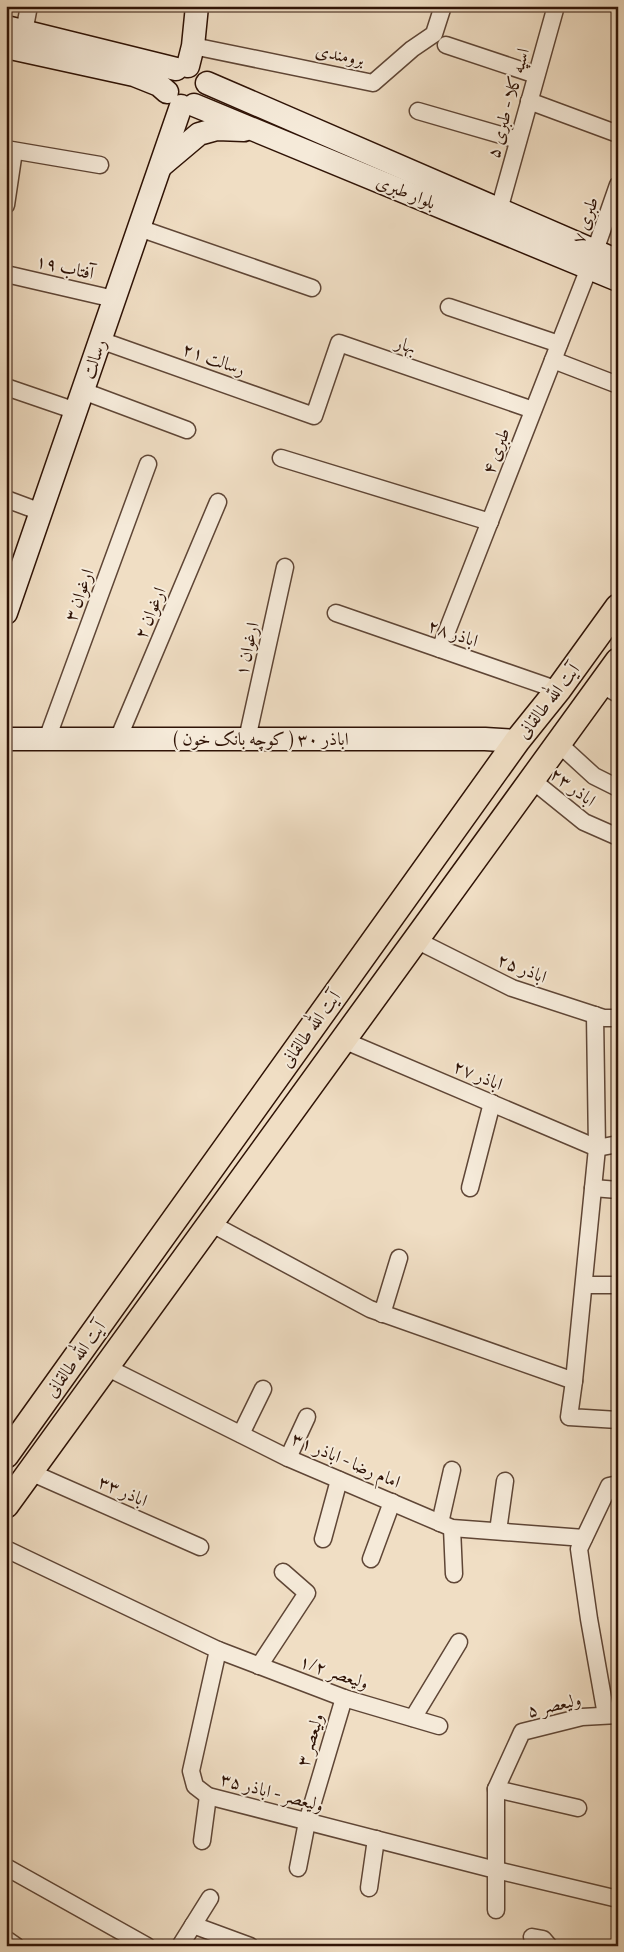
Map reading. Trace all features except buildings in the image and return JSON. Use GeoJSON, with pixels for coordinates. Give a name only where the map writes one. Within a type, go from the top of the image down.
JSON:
{"type":"FeatureCollection","features":[{"type":"Feature","properties":{"kind":"main road"},"geometry":{"type":"LineString","coordinates":[[15,30],[186,60],[200,71],[207,83],[204,96],[180,101],[167,79],[186,60],[198,6]]}},
{"type":"Feature","properties":{"kind":"main road","name":"بلوار طبری"},"geometry":{"type":"LineString","coordinates":[[6,47],[134,75],[159,85],[180,101],[274,138],[592,260],[618,261]]}},
{"type":"Feature","properties":{"kind":"main road","name":"بلوار طبری"},"geometry":{"type":"LineString","coordinates":[[207,83],[500,210],[592,260],[618,280]]}},
{"type":"Feature","properties":{"kind":"main road","name":"رسالت"},"geometry":{"type":"LineString","coordinates":[[6,613],[139,228],[180,101]]}},
{"type":"Feature","properties":{"kind":"main road"},"geometry":{"type":"LineString","coordinates":[[160,166],[199,134],[217,129],[252,130],[274,138]]}},
{"type":"Feature","properties":{"kind":"main road","name":"آیت الله طالقانی"},"geometry":{"type":"LineString","coordinates":[[6,1455],[517,741],[558,690],[618,606]]}},
{"type":"Feature","properties":{"kind":"main road","name":"آیت الله طالقانی"},"geometry":{"type":"LineString","coordinates":[[6,1505],[532,780],[559,744],[609,689],[618,661]]}},
{"type":"Feature","properties":{"kind":"main road"},"geometry":{"type":"LineString","coordinates":[[576,665],[588,662],[597,665],[609,689]]}},
{"type":"Feature","properties":{"kind":"main road","name":"اباذر ۳۰ ( کوچه بانک خون )"},"geometry":{"type":"LineString","coordinates":[[6,739],[485,738],[517,741]]}},
{"type":"Feature","properties":{"kind":"street"},"geometry":{"type":"LineString","coordinates":[[15,30],[29,6]]}},
{"type":"Feature","properties":{"kind":"street","name":"برومندی"},"geometry":{"type":"LineString","coordinates":[[186,60],[373,83],[412,49],[434,34],[443,6]]}},
{"type":"Feature","properties":{"kind":"street","name":"اسپه کلا - طبری ۵"},"geometry":{"type":"LineString","coordinates":[[500,210],[556,6]]}},
{"type":"Feature","properties":{"kind":"street"},"geometry":{"type":"LineString","coordinates":[[446,45],[536,75]]}},
{"type":"Feature","properties":{"kind":"street"},"geometry":{"type":"LineString","coordinates":[[529,101],[618,134]]}},
{"type":"Feature","properties":{"kind":"street"},"geometry":{"type":"LineString","coordinates":[[418,111],[518,140]]}},
{"type":"Feature","properties":{"kind":"street"},"geometry":{"type":"LineString","coordinates":[[6,205],[10,150],[100,165]]}},
{"type":"Feature","properties":{"kind":"street","name":"طبری ۷"},"geometry":{"type":"LineString","coordinates":[[592,260],[618,185]]}},
{"type":"Feature","properties":{"kind":"street"},"geometry":{"type":"LineString","coordinates":[[139,228],[312,288]]}},
{"type":"Feature","properties":{"kind":"street","name":"طبری ۴"},"geometry":{"type":"LineString","coordinates":[[440,649],[592,260]]}},
{"type":"Feature","properties":{"kind":"street","name":"آفتاب ۱۹"},"geometry":{"type":"LineString","coordinates":[[6,274],[114,299]]}},
{"type":"Feature","properties":{"kind":"street"},"geometry":{"type":"LineString","coordinates":[[449,306],[556,352],[618,385]]}},
{"type":"Feature","properties":{"kind":"street","name":"رسالت ۲۱"},"geometry":{"type":"LineString","coordinates":[[100,340],[314,416]]}},
{"type":"Feature","properties":{"kind":"street","name":"بهار"},"geometry":{"type":"LineString","coordinates":[[314,416],[339,343],[534,410]]}},
{"type":"Feature","properties":{"kind":"street"},"geometry":{"type":"LineString","coordinates":[[6,387],[79,401],[187,430]]}},
{"type":"Feature","properties":{"kind":"street"},"geometry":{"type":"LineString","coordinates":[[281,458],[490,522]]}},
{"type":"Feature","properties":{"kind":"street","name":"ارغوان ۳"},"geometry":{"type":"LineString","coordinates":[[47,739],[148,464]]}},
{"type":"Feature","properties":{"kind":"street"},"geometry":{"type":"LineString","coordinates":[[6,499],[41,512]]}},
{"type":"Feature","properties":{"kind":"street","name":"ارغوان ۲"},"geometry":{"type":"LineString","coordinates":[[118,739],[218,502]]}},
{"type":"Feature","properties":{"kind":"street","name":"ارغوان ۱"},"geometry":{"type":"LineString","coordinates":[[247,739],[285,567]]}},
{"type":"Feature","properties":{"kind":"street","name":"اباذر ۲۸"},"geometry":{"type":"LineString","coordinates":[[336,613],[558,690]]}},
{"type":"Feature","properties":{"kind":"street"},"geometry":{"type":"LineString","coordinates":[[559,744],[594,776],[618,788]]}},
{"type":"Feature","properties":{"kind":"street","name":"اباذر ۲۳"},"geometry":{"type":"LineString","coordinates":[[532,780],[584,822],[618,837]]}},
{"type":"Feature","properties":{"kind":"street","name":"اباذر ۲۵"},"geometry":{"type":"LineString","coordinates":[[416,940],[512,988],[604,1018],[618,1018]]}},
{"type":"Feature","properties":{"kind":"street"},"geometry":{"type":"LineString","coordinates":[[595,1015],[597,1148],[569,1417],[618,1420]]}},
{"type":"Feature","properties":{"kind":"street","name":"اباذر ۲۷"},"geometry":{"type":"LineString","coordinates":[[343,1040],[597,1148]]}},
{"type":"Feature","properties":{"kind":"street"},"geometry":{"type":"LineString","coordinates":[[470,1188],[492,1103]]}},
{"type":"Feature","properties":{"kind":"street"},"geometry":{"type":"LineString","coordinates":[[597,1148],[618,1144]]}},
{"type":"Feature","properties":{"kind":"street"},"geometry":{"type":"LineString","coordinates":[[593,1188],[618,1190]]}},
{"type":"Feature","properties":{"kind":"street"},"geometry":{"type":"LineString","coordinates":[[210,1223],[370,1309],[574,1381]]}},
{"type":"Feature","properties":{"kind":"street"},"geometry":{"type":"LineString","coordinates":[[382,1314],[399,1258]]}},
{"type":"Feature","properties":{"kind":"street"},"geometry":{"type":"LineString","coordinates":[[584,1285],[618,1285]]}},
{"type":"Feature","properties":{"kind":"street","name":"امام رضا - اباذر ۳۱"},"geometry":{"type":"LineString","coordinates":[[106,1367],[288,1458],[446,1525],[584,1538]]}},
{"type":"Feature","properties":{"kind":"street"},"geometry":{"type":"LineString","coordinates":[[241,1434],[264,1389]]}},
{"type":"Feature","properties":{"kind":"street"},"geometry":{"type":"LineString","coordinates":[[288,1458],[307,1417]]}},
{"type":"Feature","properties":{"kind":"street"},"geometry":{"type":"LineString","coordinates":[[452,1470],[446,1525],[454,1574]]}},
{"type":"Feature","properties":{"kind":"street","name":"اباذر ۳۳"},"geometry":{"type":"LineString","coordinates":[[30,1472],[200,1547]]}},
{"type":"Feature","properties":{"kind":"street"},"geometry":{"type":"LineString","coordinates":[[323,1539],[339,1480]]}},
{"type":"Feature","properties":{"kind":"street"},"geometry":{"type":"LineString","coordinates":[[498,1531],[505,1481]]}},
{"type":"Feature","properties":{"kind":"street"},"geometry":{"type":"LineString","coordinates":[[612,1715],[589,1619],[579,1549],[609,1486],[618,1484]]}},
{"type":"Feature","properties":{"kind":"street"},"geometry":{"type":"LineString","coordinates":[[371,1558],[392,1502]]}},
{"type":"Feature","properties":{"kind":"street"},"geometry":{"type":"LineString","coordinates":[[6,1549],[218,1650]]}},
{"type":"Feature","properties":{"kind":"street"},"geometry":{"type":"LineString","coordinates":[[259,1666],[307,1593],[283,1572]]}},
{"type":"Feature","properties":{"kind":"street"},"geometry":{"type":"LineString","coordinates":[[414,1718],[459,1642]]}},
{"type":"Feature","properties":{"kind":"street","name":"ولیعصر ۱/۲"},"geometry":{"type":"LineString","coordinates":[[218,1650],[344,1698],[440,1726]]}},
{"type":"Feature","properties":{"kind":"street","name":"ولیعصر - اباذر ۳۵"},"geometry":{"type":"LineString","coordinates":[[218,1650],[191,1771],[196,1786],[208,1796],[495,1870],[618,1899]]}},
{"type":"Feature","properties":{"kind":"street","name":"ولیعصر ۳"},"geometry":{"type":"LineString","coordinates":[[298,1868],[307,1822],[344,1698]]}},
{"type":"Feature","properties":{"kind":"street","name":"ولیعصر ۵"},"geometry":{"type":"LineString","coordinates":[[496,1910],[496,1789],[522,1732],[582,1717],[612,1715]]}},
{"type":"Feature","properties":{"kind":"street"},"geometry":{"type":"LineString","coordinates":[[496,1789],[578,1808]]}},
{"type":"Feature","properties":{"kind":"street"},"geometry":{"type":"LineString","coordinates":[[202,1841],[208,1796]]}},
{"type":"Feature","properties":{"kind":"street"},"geometry":{"type":"LineString","coordinates":[[369,1888],[376,1839]]}},
{"type":"Feature","properties":{"kind":"street"},"geometry":{"type":"LineString","coordinates":[[6,1867],[147,1946]]}},
{"type":"Feature","properties":{"kind":"street"},"geometry":{"type":"LineString","coordinates":[[180,1946],[210,1898]]}},
{"type":"Feature","properties":{"kind":"street"},"geometry":{"type":"LineString","coordinates":[[193,1926],[250,1946]]}},
{"type":"Feature","properties":{"kind":"street"},"geometry":{"type":"LineString","coordinates":[[532,1937],[543,1939],[549,1946]]}},
{"type":"Feature","properties":{"kind":"street"},"geometry":{"type":"LineString","coordinates":[[6,1940],[16,1946]]}}]}
